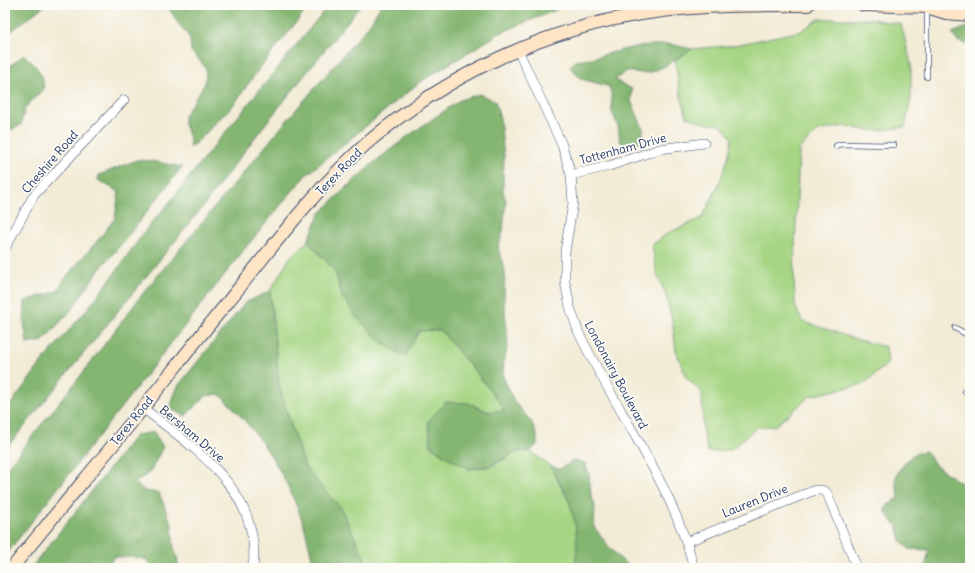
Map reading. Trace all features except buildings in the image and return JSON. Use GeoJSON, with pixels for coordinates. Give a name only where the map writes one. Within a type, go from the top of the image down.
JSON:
{"type":"FeatureCollection","features":[{"type":"Feature","properties":{"kind":"main road","name":"Terex Road"},"geometry":{"type":"LineString","coordinates":[[12,568],[299,215],[334,176],[365,146],[406,113],[443,88],[483,66],[518,50],[566,32],[646,13],[689,8],[808,5]]}},
{"type":"Feature","properties":{"kind":"main road"},"geometry":{"type":"LineString","coordinates":[[863,5],[931,6],[946,13],[970,14]]}},
{"type":"Feature","properties":{"kind":"street","name":"Londonairy Boulevard"},"geometry":{"type":"LineString","coordinates":[[518,50],[562,145],[571,175],[573,203],[564,261],[565,282],[570,307],[578,331],[661,484],[686,542],[694,568]]}},
{"type":"Feature","properties":{"kind":"street","name":"Cheshire Road"},"geometry":{"type":"LineString","coordinates":[[5,248],[34,195],[124,100]]}},
{"type":"Feature","properties":{"kind":"street","name":"Tottenham Drive"},"geometry":{"type":"LineString","coordinates":[[571,175],[603,168],[660,149],[704,143]]}},
{"type":"Feature","properties":{"kind":"street","name":"Bersham Drive"},"geometry":{"type":"LineString","coordinates":[[143,408],[200,453],[226,479],[244,508],[249,524],[252,536],[253,568]]}},
{"type":"Feature","properties":{"kind":"street","name":"Lauren Drive"},"geometry":{"type":"LineString","coordinates":[[686,542],[818,490],[825,491],[857,568]]}},
{"type":"Feature","properties":{"kind":"lane"},"geometry":{"type":"LineString","coordinates":[[927,77],[931,6]]}},
{"type":"Feature","properties":{"kind":"lane"},"geometry":{"type":"LineString","coordinates":[[836,146],[840,144],[894,145]]}},
{"type":"Feature","properties":{"kind":"lane"},"geometry":{"type":"LineString","coordinates":[[955,328],[970,336]]}},
{"type":"Feature","properties":{"kind":"lane"},"geometry":{"type":"LineString","coordinates":[[965,391],[970,388]]}},
{"type":"Feature","properties":{"kind":"green space"},"geometry":{"type":"Polygon","coordinates":[[[5,5],[45,5],[5,36],[5,5]]]}},
{"type":"Feature","properties":{"kind":"green space"},"geometry":{"type":"Polygon","coordinates":[[[167,5],[310,5],[256,73],[235,103],[196,143],[189,148],[190,140],[184,124],[184,116],[205,83],[206,68],[191,51],[190,39],[179,25],[167,5]]]}},
{"type":"Feature","properties":{"kind":"green space"},"geometry":{"type":"Polygon","coordinates":[[[326,5],[361,5],[259,132],[202,208],[5,450],[5,412],[45,358],[106,285],[150,224],[165,208],[324,11],[326,5]]]}},
{"type":"Feature","properties":{"kind":"green space"},"geometry":{"type":"Polygon","coordinates":[[[381,5],[559,5],[558,9],[500,33],[420,82],[305,176],[247,246],[5,556],[5,470],[82,374],[144,292],[294,112],[370,24],[381,5]]]}},
{"type":"Feature","properties":{"kind":"green space"},"geometry":{"type":"Polygon","coordinates":[[[819,19],[872,19],[901,24],[911,64],[911,98],[905,127],[873,131],[844,126],[818,131],[799,149],[794,275],[795,305],[802,321],[858,340],[886,347],[888,363],[864,384],[810,396],[775,426],[757,427],[731,450],[708,452],[703,432],[702,393],[686,377],[676,351],[672,320],[665,292],[657,275],[652,245],[668,233],[702,218],[724,169],[732,138],[721,125],[708,124],[687,117],[679,88],[675,59],[692,49],[735,45],[801,31],[819,19]]]}},
{"type":"Feature","properties":{"kind":"green space"},"geometry":{"type":"Polygon","coordinates":[[[970,26],[970,45],[957,41],[952,33],[970,26]]]}},
{"type":"Feature","properties":{"kind":"green space"},"geometry":{"type":"Polygon","coordinates":[[[669,44],[692,49],[669,64],[656,70],[645,73],[626,71],[615,80],[632,89],[631,101],[643,128],[643,139],[636,144],[625,145],[620,141],[618,126],[612,112],[611,92],[608,86],[581,79],[570,67],[575,61],[648,45],[669,44]]]}},
{"type":"Feature","properties":{"kind":"green space"},"geometry":{"type":"Polygon","coordinates":[[[24,55],[40,73],[44,88],[25,108],[21,125],[11,130],[5,130],[5,70],[24,55]]]}},
{"type":"Feature","properties":{"kind":"green space"},"geometry":{"type":"Polygon","coordinates":[[[479,94],[495,101],[500,119],[504,156],[503,191],[506,201],[503,231],[498,248],[505,272],[504,300],[508,344],[503,376],[514,401],[532,423],[537,436],[537,445],[530,451],[516,452],[490,466],[470,469],[447,457],[431,446],[428,421],[446,402],[468,403],[489,412],[505,410],[440,330],[419,331],[405,357],[381,342],[358,319],[342,296],[335,271],[308,241],[320,213],[372,164],[408,136],[460,100],[479,94]]]}},
{"type":"Feature","properties":{"kind":"green space"},"geometry":{"type":"Polygon","coordinates":[[[137,160],[182,167],[124,241],[98,271],[73,308],[43,341],[27,344],[24,322],[25,301],[57,291],[70,272],[115,218],[119,192],[98,180],[99,175],[137,160]]]}},
{"type":"Feature","properties":{"kind":"green space"},"geometry":{"type":"Polygon","coordinates":[[[308,241],[335,271],[342,296],[358,319],[381,342],[419,331],[440,329],[482,379],[506,410],[489,412],[468,403],[431,446],[447,457],[470,469],[492,466],[516,452],[530,451],[550,466],[570,503],[578,534],[574,568],[369,568],[340,506],[323,489],[305,467],[279,385],[270,291],[290,257],[308,241]]]}},
{"type":"Feature","properties":{"kind":"green space"},"geometry":{"type":"Polygon","coordinates":[[[270,291],[279,385],[305,467],[323,489],[340,506],[369,568],[314,568],[304,526],[289,489],[280,472],[270,455],[247,423],[219,394],[206,396],[185,416],[169,408],[178,386],[245,303],[270,291]]]}},
{"type":"Feature","properties":{"kind":"green space"},"geometry":{"type":"Polygon","coordinates":[[[154,432],[163,447],[150,472],[135,483],[145,491],[159,493],[172,525],[174,548],[179,568],[152,568],[148,560],[134,557],[114,557],[107,568],[31,568],[136,435],[154,432]]]}},
{"type":"Feature","properties":{"kind":"green space"},"geometry":{"type":"Polygon","coordinates":[[[926,451],[936,466],[970,489],[970,568],[925,568],[929,550],[909,549],[901,541],[897,525],[889,518],[885,509],[889,504],[899,498],[895,480],[899,470],[912,455],[926,451]]]}},
{"type":"Feature","properties":{"kind":"green space"},"geometry":{"type":"Polygon","coordinates":[[[574,460],[585,463],[589,474],[591,495],[595,505],[594,527],[610,548],[630,568],[574,568],[577,544],[574,520],[568,499],[550,466],[560,469],[574,460]]]}}]}
